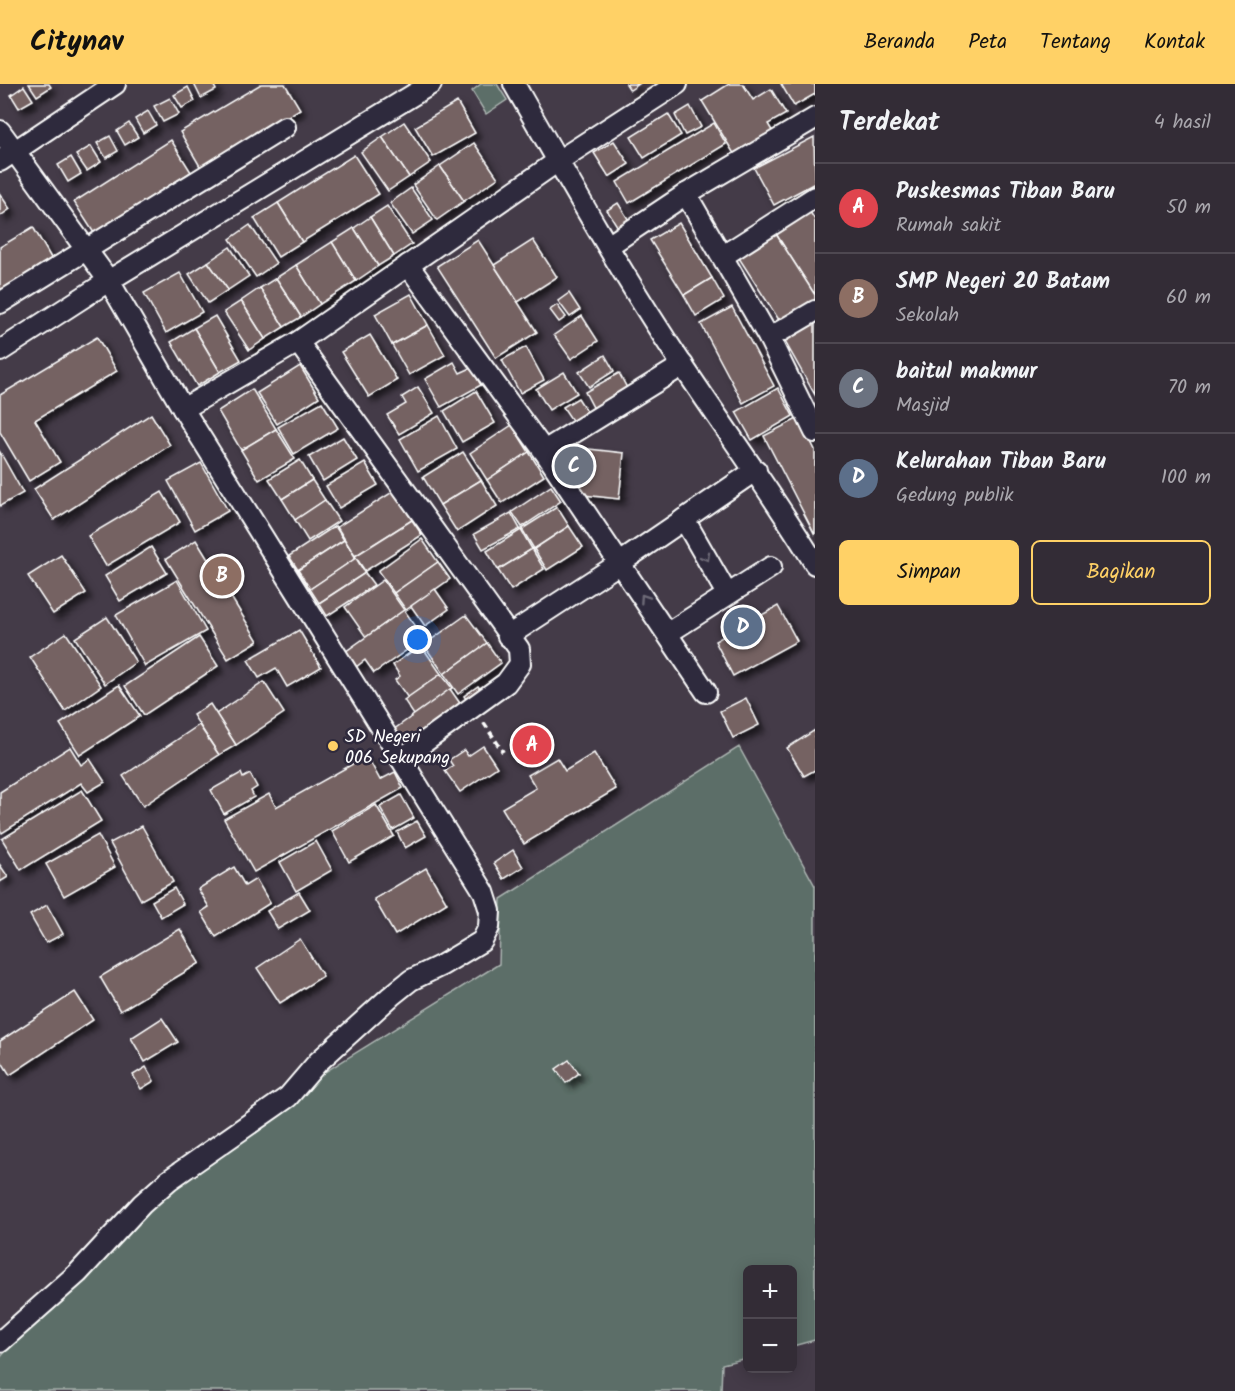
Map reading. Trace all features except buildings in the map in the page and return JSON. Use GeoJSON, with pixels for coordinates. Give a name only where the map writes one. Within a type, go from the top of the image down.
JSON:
{"type":"FeatureCollection","features":[{"type":"Feature","properties":{"kind":"street"},"geometry":{"type":"LineString","coordinates":[[8,157],[116,84]]}},
{"type":"Feature","properties":{"kind":"street"},"geometry":{"type":"LineString","coordinates":[[0,351],[109,281],[431,84]]}},
{"type":"Feature","properties":{"kind":"street"},"geometry":{"type":"LineString","coordinates":[[514,84],[608,246],[683,365],[756,470],[815,564]]}},
{"type":"Feature","properties":{"kind":"street"},"geometry":{"type":"LineString","coordinates":[[183,409],[298,342],[558,161],[677,84]]}},
{"type":"Feature","properties":{"kind":"street"},"geometry":{"type":"LineString","coordinates":[[608,246],[686,194],[815,118]]}},
{"type":"Feature","properties":{"kind":"street"},"geometry":{"type":"LineString","coordinates":[[0,303],[285,127]]}},
{"type":"Feature","properties":{"kind":"street"},"geometry":{"type":"LineString","coordinates":[[0,131],[8,157],[86,249],[109,281],[183,409],[484,892],[490,911],[489,927],[482,941],[411,980],[318,1062],[288,1097],[169,1180],[142,1204],[78,1273],[0,1342]]}},
{"type":"Feature","properties":{"kind":"street"},"geometry":{"type":"LineString","coordinates":[[686,194],[769,338],[815,432]]}},
{"type":"Feature","properties":{"kind":"street"},"geometry":{"type":"LineString","coordinates":[[723,256],[815,197]]}},
{"type":"Feature","properties":{"kind":"street"},"geometry":{"type":"LineString","coordinates":[[408,265],[544,451],[706,692]]}},
{"type":"Feature","properties":{"kind":"street"},"geometry":{"type":"LineString","coordinates":[[769,338],[815,311]]}},
{"type":"Feature","properties":{"kind":"street"},"geometry":{"type":"LineString","coordinates":[[298,342],[519,649],[519,664],[506,683],[401,759]]}},
{"type":"Feature","properties":{"kind":"street"},"geometry":{"type":"LineString","coordinates":[[544,451],[683,365]]}},
{"type":"Feature","properties":{"kind":"street"},"geometry":{"type":"LineString","coordinates":[[508,636],[756,470]]}},
{"type":"Feature","properties":{"kind":"street"},"geometry":{"type":"LineString","coordinates":[[684,519],[727,594]]}},
{"type":"Feature","properties":{"kind":"street"},"geometry":{"type":"LineString","coordinates":[[668,633],[771,567]]}},
{"type":"Feature","properties":{"kind":"path"},"geometry":{"type":"LineString","coordinates":[[473,707],[503,752]]}},
{"type":"Feature","properties":{"kind":"green space"},"geometry":{"type":"Polygon","coordinates":[[[481,84],[497,84],[507,100],[486,114],[472,91],[481,84]]]}},
{"type":"Feature","properties":{"kind":"green space"},"geometry":{"type":"Polygon","coordinates":[[[739,747],[815,886],[815,1340],[797,1345],[797,1265],[743,1265],[743,1359],[722,1364],[721,1391],[0,1391],[0,1358],[57,1290],[196,1152],[499,964],[501,899],[739,747]]]}},
{"type":"Feature","properties":{"kind":"place","name":"baitul makmur"},"geometry":{"type":"Point","coordinates":[574,466]}},
{"type":"Feature","properties":{"kind":"place","name":"SMP Negeri 20 Batam"},"geometry":{"type":"Point","coordinates":[222,576]}},
{"type":"Feature","properties":{"kind":"place","name":"Kelurahan Tiban Baru"},"geometry":{"type":"Point","coordinates":[743,627]}},
{"type":"Feature","properties":{"kind":"place","name":"Puskesmas Tiban Baru"},"geometry":{"type":"Point","coordinates":[532,745]}},
{"type":"Feature","properties":{"kind":"place","name":"SD Negeri 006 Sekupang"},"geometry":{"type":"Point","coordinates":[333,746]}}]}
